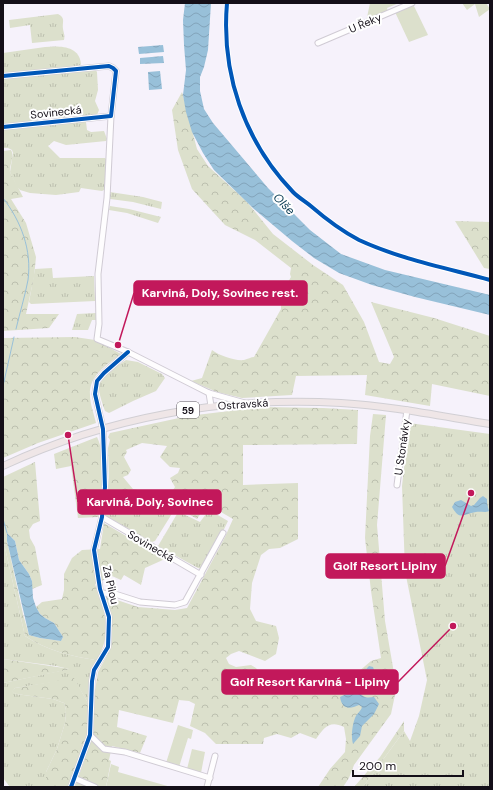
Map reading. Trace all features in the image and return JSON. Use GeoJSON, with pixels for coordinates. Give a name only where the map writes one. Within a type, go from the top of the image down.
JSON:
{"type":"FeatureCollection","features":[{"type":"Feature","properties":{"kind":"main road","name":"Ostravská"},"geometry":{"type":"LineString","coordinates":[[3,466],[66,441],[103,429],[168,413],[211,406],[245,403],[312,402],[381,407],[490,424]]}},
{"type":"Feature","properties":{"kind":"street","name":"U Řeky"},"geometry":{"type":"LineString","coordinates":[[318,43],[412,3]]}},
{"type":"Feature","properties":{"kind":"street"},"geometry":{"type":"LineString","coordinates":[[3,76],[109,66],[114,68],[116,71],[111,116],[107,198],[98,274],[98,339],[209,392],[245,403]]}},
{"type":"Feature","properties":{"kind":"street","name":"Sovinecká"},"geometry":{"type":"LineString","coordinates":[[3,126],[111,116]]}},
{"type":"Feature","properties":{"kind":"street"},"geometry":{"type":"LineString","coordinates":[[103,429],[95,394],[97,381],[128,352]]}},
{"type":"Feature","properties":{"kind":"street"},"geometry":{"type":"LineString","coordinates":[[209,392],[211,406]]}},
{"type":"Feature","properties":{"kind":"street","name":"U Stonávky"},"geometry":{"type":"LineString","coordinates":[[397,485],[407,410]]}},
{"type":"Feature","properties":{"kind":"street","name":"Za Pilou"},"geometry":{"type":"LineString","coordinates":[[72,787],[90,735],[94,670],[108,647],[109,617],[102,593],[94,550],[102,517],[106,487],[103,429]]}},
{"type":"Feature","properties":{"kind":"street","name":"Sovinecká"},"geometry":{"type":"LineString","coordinates":[[102,517],[201,575]]}},
{"type":"Feature","properties":{"kind":"street"},"geometry":{"type":"LineString","coordinates":[[102,593],[115,594],[140,602],[175,605],[185,602],[223,533]]}},
{"type":"Feature","properties":{"kind":"street"},"geometry":{"type":"LineString","coordinates":[[90,735],[104,748],[125,752],[210,778]]}},
{"type":"Feature","properties":{"kind":"street"},"geometry":{"type":"LineString","coordinates":[[207,787],[215,756]]}},
{"type":"Feature","properties":{"kind":"street"},"geometry":{"type":"LineString","coordinates":[[74,778],[95,787]]}},
{"type":"Feature","properties":{"kind":"green space"},"geometry":{"type":"Polygon","coordinates":[[[370,3],[399,3],[387,8],[388,12],[366,22],[370,3]]]}},
{"type":"Feature","properties":{"kind":"green space"},"geometry":{"type":"Polygon","coordinates":[[[462,3],[486,3],[490,9],[479,17],[475,4],[467,10],[462,3]]]}},
{"type":"Feature","properties":{"kind":"green space"},"geometry":{"type":"Polygon","coordinates":[[[413,4],[428,35],[409,42],[395,12],[413,4]]]}},
{"type":"Feature","properties":{"kind":"green space"},"geometry":{"type":"Polygon","coordinates":[[[58,14],[63,19],[64,40],[32,43],[30,25],[10,28],[9,20],[58,14]]]}},
{"type":"Feature","properties":{"kind":"green space"},"geometry":{"type":"Polygon","coordinates":[[[45,47],[68,48],[76,53],[81,64],[74,67],[3,74],[3,53],[45,47]]]}},
{"type":"Feature","properties":{"kind":"green space"},"geometry":{"type":"Polygon","coordinates":[[[95,69],[97,72],[98,90],[95,101],[99,110],[97,115],[82,117],[74,113],[63,118],[41,118],[34,121],[3,124],[3,79],[95,69]]]}},
{"type":"Feature","properties":{"kind":"green space"},"geometry":{"type":"Polygon","coordinates":[[[182,92],[197,149],[208,166],[247,202],[273,234],[313,265],[343,285],[364,322],[379,362],[390,364],[394,357],[371,302],[434,318],[490,336],[490,396],[432,384],[430,406],[365,395],[367,375],[296,376],[292,395],[242,398],[217,392],[191,381],[202,378],[212,350],[223,356],[236,360],[244,360],[254,357],[281,309],[281,304],[271,294],[288,282],[291,277],[291,268],[255,240],[225,225],[192,189],[178,150],[172,110],[182,92]]]}},
{"type":"Feature","properties":{"kind":"green space"},"geometry":{"type":"Polygon","coordinates":[[[86,122],[87,130],[91,132],[104,131],[107,139],[106,141],[66,145],[54,141],[48,146],[60,158],[105,158],[107,160],[104,190],[81,188],[79,192],[56,195],[30,193],[20,190],[10,172],[13,153],[12,150],[3,148],[3,128],[86,122]]]}},
{"type":"Feature","properties":{"kind":"green space"},"geometry":{"type":"Polygon","coordinates":[[[11,150],[12,158],[10,172],[23,197],[11,199],[26,223],[36,257],[34,277],[26,314],[59,314],[49,328],[3,331],[3,151],[11,150]]]}},
{"type":"Feature","properties":{"kind":"green space"},"geometry":{"type":"Polygon","coordinates":[[[110,192],[143,197],[162,202],[161,209],[133,202],[110,199],[110,192]]]}},
{"type":"Feature","properties":{"kind":"green space"},"geometry":{"type":"Polygon","coordinates":[[[110,206],[161,217],[158,223],[127,213],[109,210],[110,206]]]}},
{"type":"Feature","properties":{"kind":"green space"},"geometry":{"type":"Polygon","coordinates":[[[455,221],[490,222],[490,269],[484,268],[455,221]]]}},
{"type":"Feature","properties":{"kind":"green space"},"geometry":{"type":"Polygon","coordinates":[[[52,268],[53,278],[94,276],[95,301],[31,304],[29,302],[35,269],[52,268]]]}},
{"type":"Feature","properties":{"kind":"green space"},"geometry":{"type":"Polygon","coordinates":[[[96,313],[96,320],[92,320],[88,330],[72,330],[77,314],[96,313]]]}},
{"type":"Feature","properties":{"kind":"green space"},"geometry":{"type":"Polygon","coordinates":[[[75,337],[95,340],[121,354],[100,371],[92,382],[90,388],[90,398],[96,423],[38,443],[3,458],[3,338],[75,337]]]}},
{"type":"Feature","properties":{"kind":"green space"},"geometry":{"type":"Polygon","coordinates":[[[126,360],[138,362],[162,374],[165,378],[156,391],[109,413],[105,411],[101,400],[99,391],[100,380],[109,371],[126,360]]]}},
{"type":"Feature","properties":{"kind":"green space"},"geometry":{"type":"Polygon","coordinates":[[[262,407],[358,410],[357,444],[243,445],[243,485],[298,483],[298,539],[280,548],[269,549],[261,555],[252,583],[250,609],[256,621],[276,626],[279,638],[276,654],[265,661],[239,651],[226,658],[229,664],[236,667],[251,665],[256,668],[263,677],[277,684],[305,677],[318,677],[327,679],[334,683],[342,683],[351,678],[371,661],[381,658],[365,538],[370,436],[373,414],[386,415],[377,525],[385,621],[394,673],[395,695],[391,714],[354,765],[349,778],[343,787],[318,787],[330,769],[345,752],[346,739],[344,727],[339,725],[334,724],[327,726],[316,739],[300,733],[291,738],[277,734],[264,738],[263,744],[216,744],[205,733],[190,726],[195,704],[189,701],[179,700],[173,723],[119,710],[117,727],[147,736],[140,753],[112,746],[106,787],[75,787],[93,735],[95,690],[98,672],[111,648],[112,616],[105,596],[138,607],[175,610],[187,608],[233,519],[207,504],[197,519],[166,501],[175,487],[170,478],[178,473],[180,468],[170,467],[160,457],[167,446],[142,443],[126,450],[127,452],[124,457],[131,470],[128,475],[123,477],[133,489],[123,504],[117,509],[107,512],[109,478],[108,448],[110,440],[108,437],[110,433],[188,416],[262,407]]]}},
{"type":"Feature","properties":{"kind":"green space"},"geometry":{"type":"Polygon","coordinates":[[[409,423],[490,434],[490,787],[363,787],[404,731],[410,741],[419,716],[427,680],[405,571],[402,486],[409,423]]]}},
{"type":"Feature","properties":{"kind":"green space"},"geometry":{"type":"Polygon","coordinates":[[[97,437],[100,445],[103,465],[98,517],[78,518],[71,466],[56,469],[54,454],[97,437]]]}},
{"type":"Feature","properties":{"kind":"green space"},"geometry":{"type":"Polygon","coordinates":[[[35,462],[40,521],[33,524],[29,530],[30,538],[35,547],[42,585],[32,589],[32,581],[19,560],[15,541],[7,533],[7,541],[29,635],[61,641],[63,637],[54,623],[40,614],[36,607],[42,602],[62,599],[64,590],[64,574],[72,558],[82,550],[100,549],[104,523],[165,559],[145,568],[141,585],[124,575],[121,580],[112,576],[95,584],[106,622],[105,640],[97,660],[79,657],[51,649],[25,636],[3,539],[3,477],[35,462]]]}},
{"type":"Feature","properties":{"kind":"green space"},"geometry":{"type":"Polygon","coordinates":[[[133,489],[138,490],[173,512],[155,541],[152,542],[106,516],[107,512],[117,509],[123,504],[133,489]]]}},
{"type":"Feature","properties":{"kind":"green space"},"geometry":{"type":"Polygon","coordinates":[[[209,510],[228,521],[212,554],[202,569],[158,546],[177,514],[177,511],[200,522],[209,510]]]}},
{"type":"Feature","properties":{"kind":"green space"},"geometry":{"type":"Polygon","coordinates":[[[3,539],[25,636],[33,641],[60,652],[97,660],[92,667],[88,703],[74,679],[15,688],[12,691],[16,694],[53,699],[64,703],[66,710],[65,723],[57,749],[46,772],[46,787],[10,787],[3,778],[3,683],[69,669],[3,659],[3,539]]]}},
{"type":"Feature","properties":{"kind":"green space"},"geometry":{"type":"Polygon","coordinates":[[[3,659],[71,669],[3,683],[3,659]]]}},
{"type":"Feature","properties":{"kind":"green space"},"geometry":{"type":"Polygon","coordinates":[[[74,678],[88,703],[87,736],[69,787],[46,787],[46,772],[57,749],[65,723],[66,710],[64,703],[53,699],[16,694],[11,691],[15,688],[74,678]]]}},
{"type":"Feature","properties":{"kind":"green space"},"geometry":{"type":"Polygon","coordinates":[[[404,721],[404,731],[363,787],[354,787],[380,757],[404,721]]]}},
{"type":"Feature","properties":{"kind":"green space"},"geometry":{"type":"Polygon","coordinates":[[[178,725],[193,730],[191,739],[188,738],[179,767],[166,763],[178,725]]]}},
{"type":"Feature","properties":{"kind":"green space"},"geometry":{"type":"Polygon","coordinates":[[[192,749],[205,752],[201,773],[187,769],[192,749]]]}},
{"type":"Feature","properties":{"kind":"green space"},"geometry":{"type":"Polygon","coordinates":[[[111,764],[119,767],[118,772],[171,787],[106,787],[111,764]]]}},
{"type":"Feature","properties":{"kind":"water","name":"Olše"},"geometry":{"type":"Polygon","coordinates":[[[185,3],[211,3],[208,50],[200,77],[200,91],[204,109],[213,123],[268,188],[310,230],[341,254],[385,270],[490,295],[490,315],[415,297],[372,285],[339,273],[314,258],[292,241],[254,209],[214,170],[192,132],[183,95],[186,70],[183,20],[185,3]]]}},
{"type":"Feature","properties":{"kind":"water"},"geometry":{"type":"Polygon","coordinates":[[[163,45],[164,52],[139,54],[138,47],[163,45]]]}},
{"type":"Feature","properties":{"kind":"water"},"geometry":{"type":"Polygon","coordinates":[[[163,56],[164,63],[140,64],[140,58],[163,56]]]}},
{"type":"Feature","properties":{"kind":"water"},"geometry":{"type":"Polygon","coordinates":[[[160,71],[162,89],[149,90],[148,72],[160,71]]]}},
{"type":"Feature","properties":{"kind":"water"},"geometry":{"type":"Polygon","coordinates":[[[483,496],[487,499],[489,511],[487,512],[478,512],[462,516],[457,514],[452,507],[455,502],[461,500],[471,506],[474,505],[483,496]]]}},
{"type":"Feature","properties":{"kind":"water"},"geometry":{"type":"Polygon","coordinates":[[[7,533],[15,541],[19,560],[32,581],[33,598],[36,607],[40,614],[54,623],[63,637],[61,641],[29,635],[7,541],[7,533]]]}},
{"type":"Feature","properties":{"kind":"water"},"geometry":{"type":"Polygon","coordinates":[[[369,666],[373,667],[374,670],[363,681],[358,690],[361,695],[365,697],[374,697],[379,704],[374,714],[362,726],[360,736],[353,744],[353,724],[362,707],[359,705],[350,708],[347,707],[343,704],[340,697],[346,694],[353,683],[369,666]]]}},
{"type":"Feature","properties":{"kind":"waterway"},"geometry":{"type":"LineString","coordinates":[[3,198],[20,226],[27,247],[29,269],[28,280],[16,329]]}},
{"type":"Feature","properties":{"kind":"waterway"},"geometry":{"type":"LineString","coordinates":[[3,386],[14,337]]}},
{"type":"Feature","properties":{"kind":"waterway"},"geometry":{"type":"LineString","coordinates":[[3,519],[7,533]]}},
{"type":"Feature","properties":{"kind":"cycle path"},"geometry":{"type":"LineString","coordinates":[[227,3],[226,29],[228,55],[232,80],[239,105],[261,151],[293,192],[335,225],[359,240],[407,258],[490,280]]}},
{"type":"Feature","properties":{"kind":"cycle path"},"geometry":{"type":"LineString","coordinates":[[3,76],[109,66],[116,71],[111,116],[3,127]]}},
{"type":"Feature","properties":{"kind":"cycle path"},"geometry":{"type":"LineString","coordinates":[[71,787],[90,735],[92,681],[94,670],[108,647],[109,617],[100,589],[94,550],[102,517],[105,487],[103,429],[95,394],[97,381],[128,352]]}},
{"type":"Feature","properties":{"kind":"place","name":"Karviná, Doly, Sovinec rest."},"geometry":{"type":"Point","coordinates":[118,345]}},
{"type":"Feature","properties":{"kind":"place","name":"Karviná, Doly, Sovinec"},"geometry":{"type":"Point","coordinates":[68,435]}},
{"type":"Feature","properties":{"kind":"place","name":"Golf Resort Lipiny"},"geometry":{"type":"Point","coordinates":[471,493]}},
{"type":"Feature","properties":{"kind":"place","name":"Golf Resort Karviná - Lipiny"},"geometry":{"type":"Point","coordinates":[453,626]}}]}
